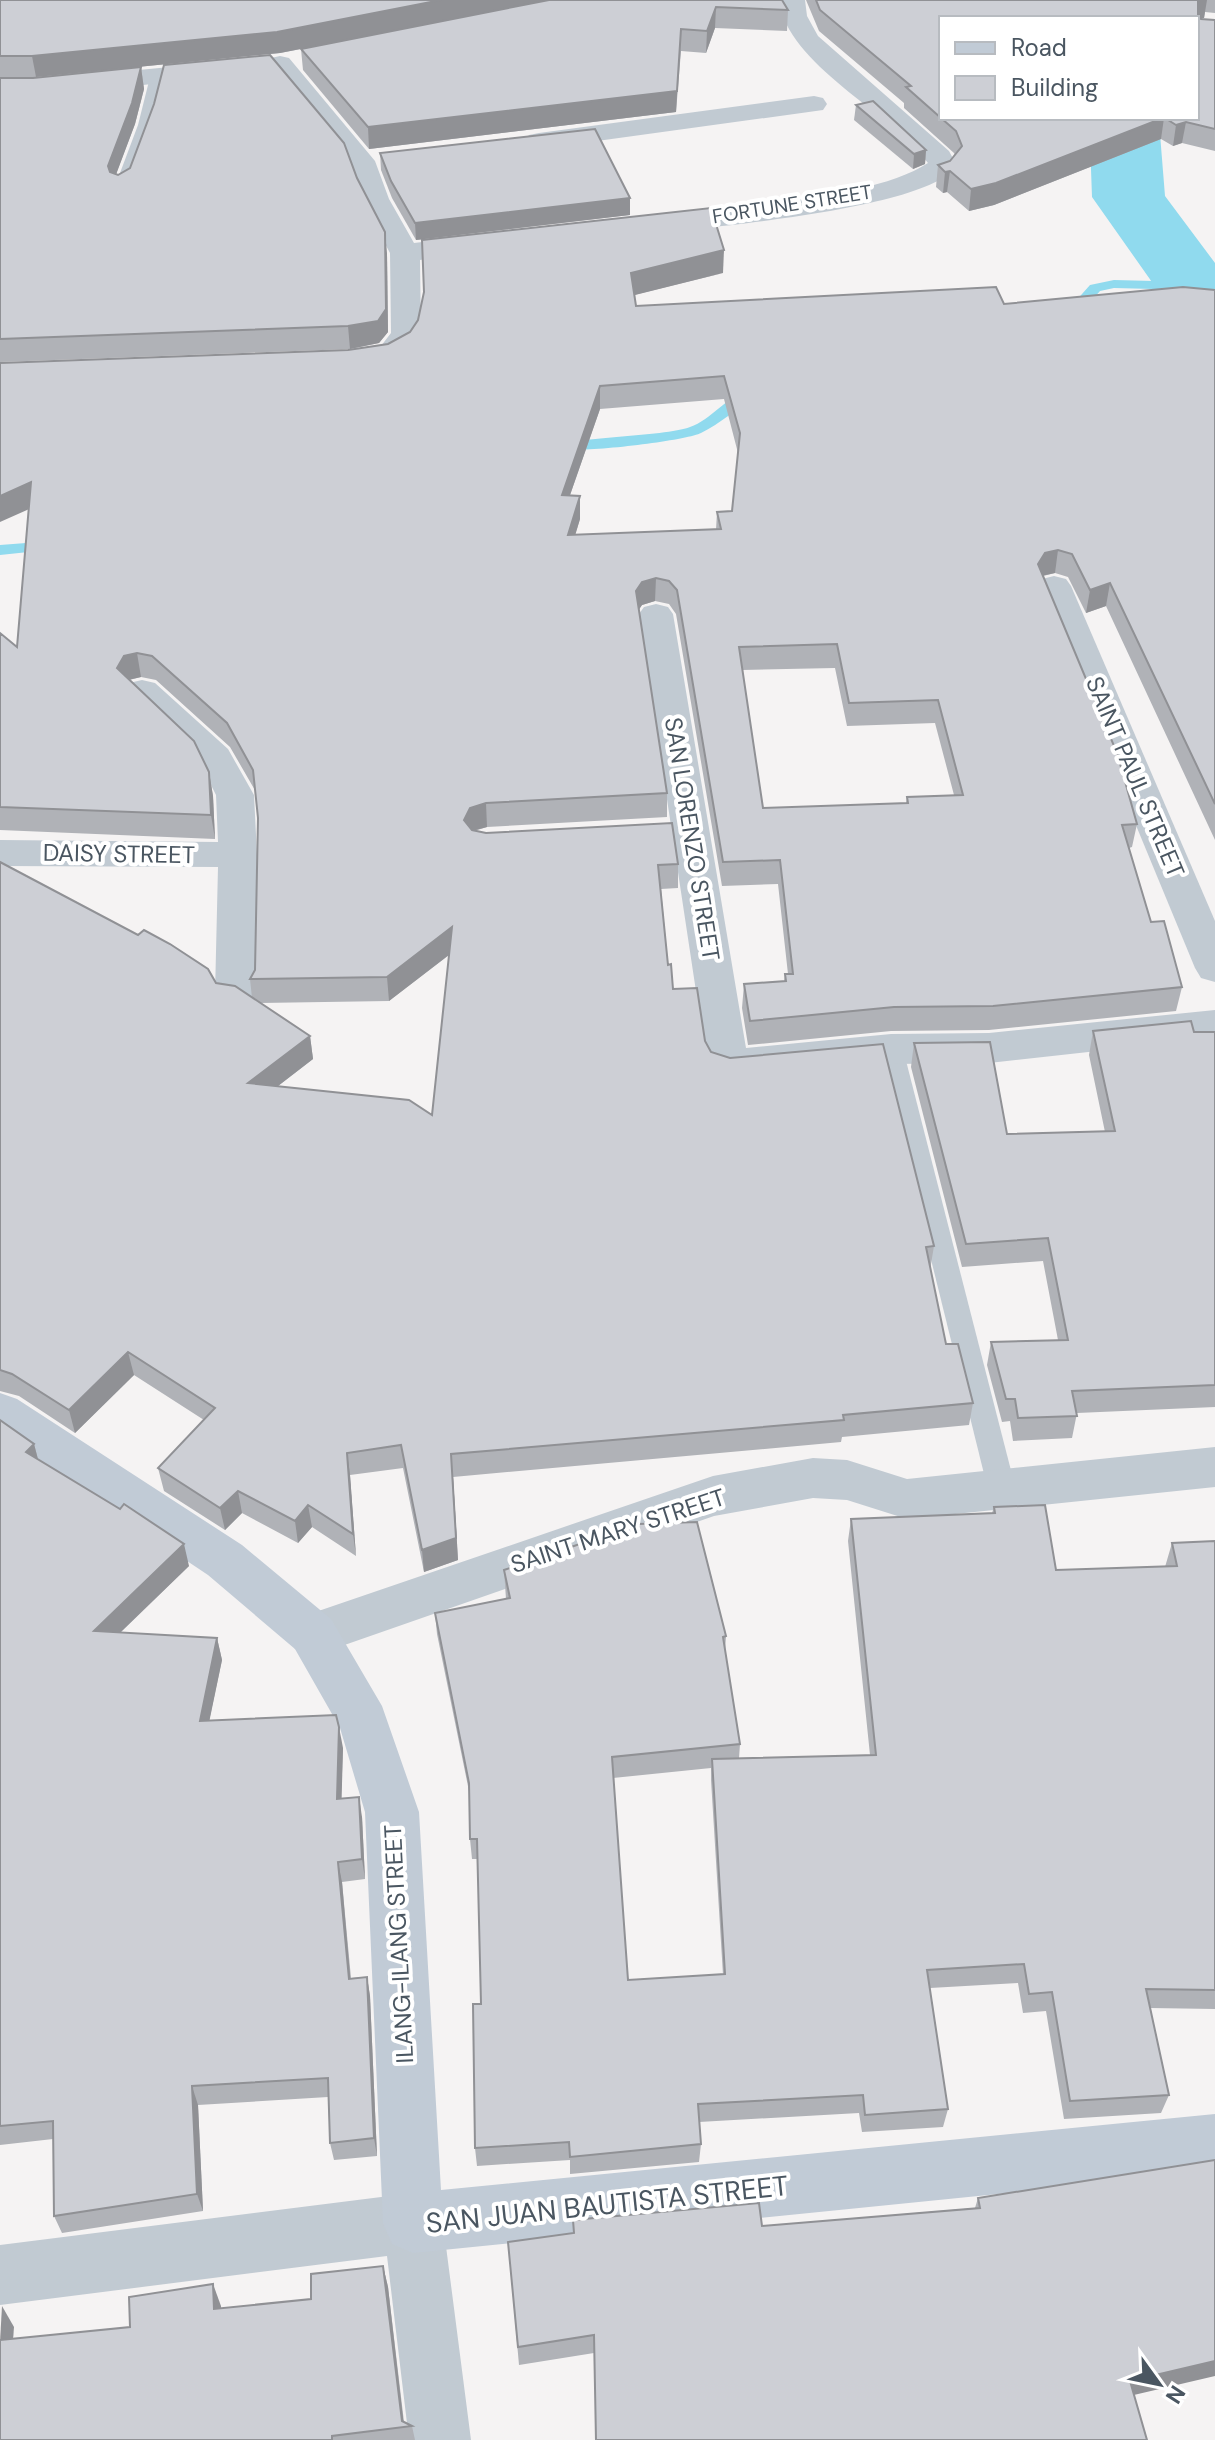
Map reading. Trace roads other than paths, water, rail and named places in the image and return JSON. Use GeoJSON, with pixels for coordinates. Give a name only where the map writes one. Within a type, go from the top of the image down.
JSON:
{"type":"FeatureCollection","features":[{"type":"Feature","properties":{"kind":"street","name":"FORTUNE STREET"},"geometry":{"type":"LineString","coordinates":[[623,228],[794,207],[915,182],[935,175],[943,166],[939,157],[808,40],[794,16],[792,0]]}},
{"type":"Feature","properties":{"kind":"street"},"geometry":{"type":"LineString","coordinates":[[0,88],[158,77],[311,58]]}},
{"type":"Feature","properties":{"kind":"street"},"geometry":{"type":"LineString","coordinates":[[280,64],[361,161],[375,199],[405,253],[406,334],[391,353],[334,362]]}},
{"type":"Feature","properties":{"kind":"street"},"geometry":{"type":"LineString","coordinates":[[511,144],[814,104]]}},
{"type":"Feature","properties":{"kind":"street"},"geometry":{"type":"LineString","coordinates":[[361,161],[391,158]]}},
{"type":"Feature","properties":{"kind":"street"},"geometry":{"type":"LineString","coordinates":[[405,253],[514,240]]}},
{"type":"Feature","properties":{"kind":"street","name":"SAINT PAUL STREET"},"geometry":{"type":"LineString","coordinates":[[1054,586],[1215,968]]}},
{"type":"Feature","properties":{"kind":"street","name":"SAN LORENZO STREET"},"geometry":{"type":"LineString","coordinates":[[656,614],[674,832],[728,1064],[891,1049]]}},
{"type":"Feature","properties":{"kind":"street"},"geometry":{"type":"LineString","coordinates":[[142,691],[215,757],[235,795],[238,855],[235,994]]}},
{"type":"Feature","properties":{"kind":"street","name":"DAISY STREET"},"geometry":{"type":"LineString","coordinates":[[0,853],[238,855]]}},
{"type":"Feature","properties":{"kind":"street"},"geometry":{"type":"LineString","coordinates":[[891,1049],[989,1048],[1215,1024]]}},
{"type":"Feature","properties":{"kind":"street","name":"ILANG-ILANG STREET"},"geometry":{"type":"LineString","coordinates":[[0,1412],[225,1560],[313,1634],[364,1722],[392,1812],[413,2223]]}},
{"type":"Feature","properties":{"kind":"street","name":"SAINT MARY STREET"},"geometry":{"type":"LineString","coordinates":[[313,1634],[713,1496],[813,1478],[847,1480],[907,1499],[1215,1467]]}},
{"type":"Feature","properties":{"kind":"street","name":"SAN JUAN BAUTISTA STREET"},"geometry":{"type":"LineString","coordinates":[[0,2275],[413,2223],[1215,2143]]}},
{"type":"Feature","properties":{"kind":"street"},"geometry":{"type":"LineString","coordinates":[[413,2223],[440,2440]]}},
{"type":"Feature","properties":{"kind":"lane"},"geometry":{"type":"LineString","coordinates":[[122,189],[146,125],[158,77]]}},
{"type":"Feature","properties":{"kind":"lane"},"geometry":{"type":"LineString","coordinates":[[891,1049],[1002,1490]]}},
{"type":"Feature","properties":{"kind":"waterway"},"geometry":{"type":"LineString","coordinates":[[1107,120],[1125,134],[1129,197],[1193,286],[1215,295]]}},
{"type":"Feature","properties":{"kind":"waterway"},"geometry":{"type":"LineString","coordinates":[[1071,315],[1095,288],[1114,284],[1193,286]]}},
{"type":"Feature","properties":{"kind":"waterway"},"geometry":{"type":"LineString","coordinates":[[561,447],[600,445],[695,431],[748,394]]}},
{"type":"Feature","properties":{"kind":"waterway"},"geometry":{"type":"LineString","coordinates":[[0,550],[52,546]]}}]}
